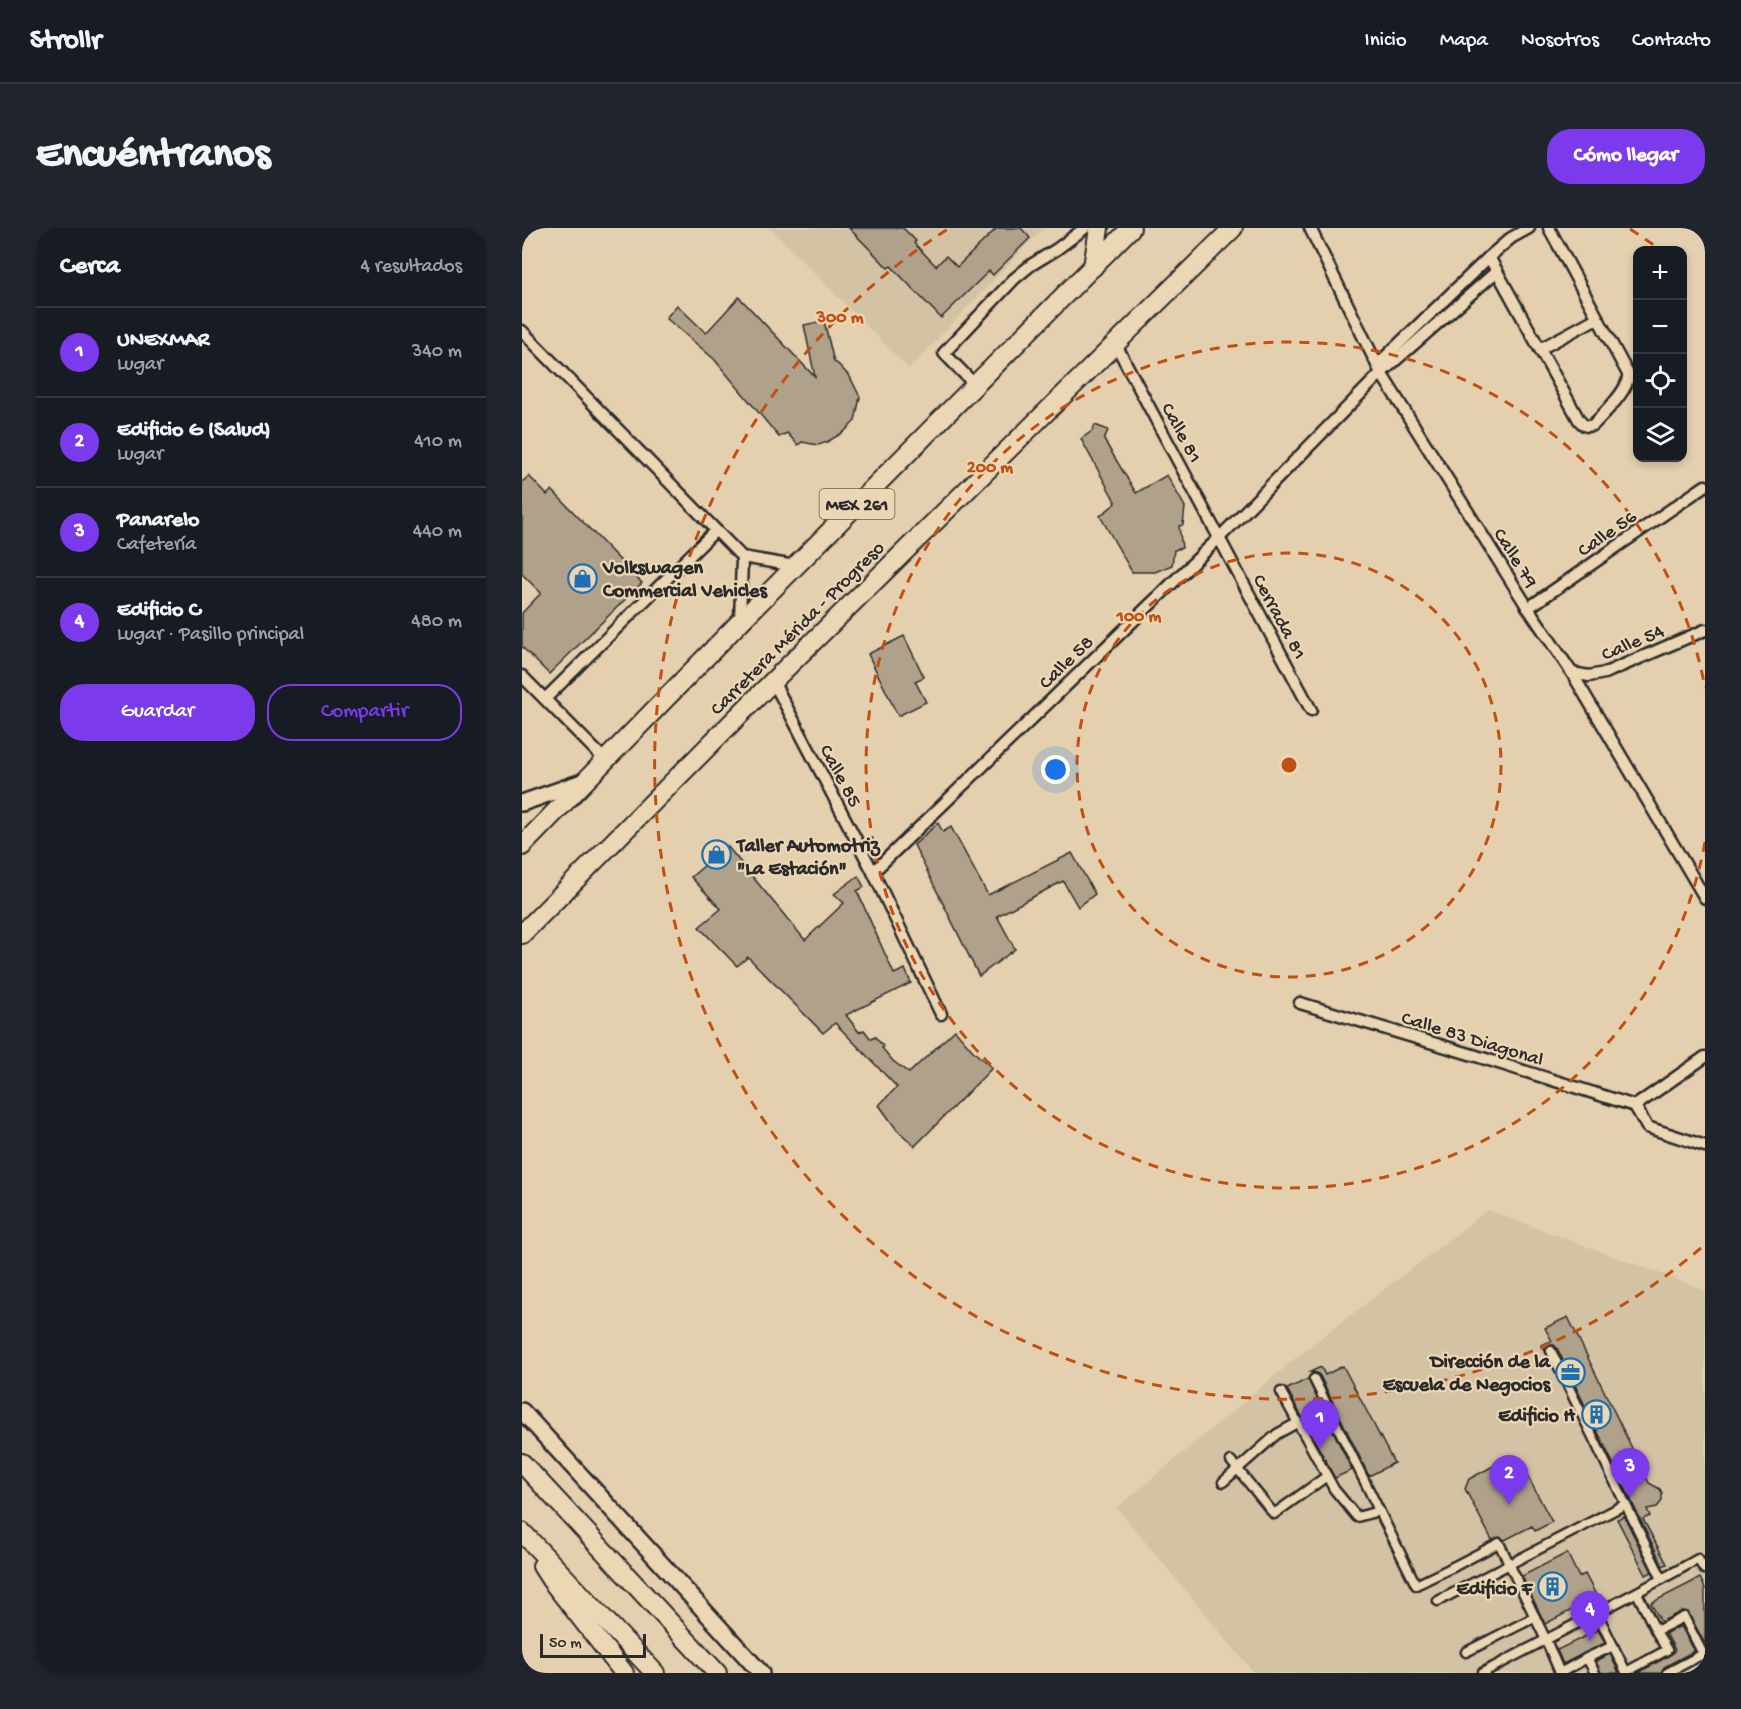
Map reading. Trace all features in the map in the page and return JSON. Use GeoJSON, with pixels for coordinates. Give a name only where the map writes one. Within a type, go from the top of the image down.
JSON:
{"type":"FeatureCollection","features":[{"type":"Feature","properties":{"kind":"highway"},"geometry":{"type":"LineString","coordinates":[[1093,267],[1099,228]]}},
{"type":"Feature","properties":{"kind":"highway","name":"MEX 261"},"geometry":{"type":"LineString","coordinates":[[522,846],[795,566],[1131,228]]}},
{"type":"Feature","properties":{"kind":"highway","name":"Carretera Mérida - Progreso"},"geometry":{"type":"LineString","coordinates":[[522,934],[773,681],[1233,228]]}},
{"type":"Feature","properties":{"kind":"highway"},"geometry":{"type":"LineString","coordinates":[[522,1463],[717,1673]]}},
{"type":"Feature","properties":{"kind":"highway"},"geometry":{"type":"LineString","coordinates":[[522,1533],[551,1580],[624,1673]]}},
{"type":"Feature","properties":{"kind":"highway"},"geometry":{"type":"LineString","coordinates":[[522,1533],[655,1673]]}},
{"type":"Feature","properties":{"kind":"main road"},"geometry":{"type":"LineString","coordinates":[[522,803],[585,781]]}},
{"type":"Feature","properties":{"kind":"main road"},"geometry":{"type":"LineString","coordinates":[[522,1411],[761,1673]]}},
{"type":"Feature","properties":{"kind":"street"},"geometry":{"type":"LineString","coordinates":[[975,385],[944,353],[1014,279],[1085,228]]}},
{"type":"Feature","properties":{"kind":"street","name":"Calle 79"},"geometry":{"type":"LineString","coordinates":[[1311,228],[1379,369],[1528,608],[1572,673],[1705,898]]}},
{"type":"Feature","properties":{"kind":"street"},"geometry":{"type":"LineString","coordinates":[[1379,369],[1489,257],[1508,233],[1528,228]]}},
{"type":"Feature","properties":{"kind":"street"},"geometry":{"type":"LineString","coordinates":[[1489,257],[1579,420],[1583,426],[1593,425],[1625,388],[1629,380],[1628,374],[1550,228]]}},
{"type":"Feature","properties":{"kind":"street"},"geometry":{"type":"LineString","coordinates":[[1379,369],[1497,271]]}},
{"type":"Feature","properties":{"kind":"street"},"geometry":{"type":"LineString","coordinates":[[1539,348],[1598,318]]}},
{"type":"Feature","properties":{"kind":"street"},"geometry":{"type":"LineString","coordinates":[[522,331],[742,557],[795,566]]}},
{"type":"Feature","properties":{"kind":"street","name":"Calle 81"},"geometry":{"type":"LineString","coordinates":[[1115,344],[1219,538]]}},
{"type":"Feature","properties":{"kind":"street","name":"Calle 58"},"geometry":{"type":"LineString","coordinates":[[873,872],[1219,538],[1379,369]]}},
{"type":"Feature","properties":{"kind":"street","name":"Calle 56"},"geometry":{"type":"LineString","coordinates":[[1528,608],[1705,486]]}},
{"type":"Feature","properties":{"kind":"street"},"geometry":{"type":"LineString","coordinates":[[545,699],[716,531]]}},
{"type":"Feature","properties":{"kind":"street","name":"Cerrada 81"},"geometry":{"type":"LineString","coordinates":[[1219,538],[1311,710]]}},
{"type":"Feature","properties":{"kind":"street"},"geometry":{"type":"LineString","coordinates":[[740,622],[742,557]]}},
{"type":"Feature","properties":{"kind":"street","name":"Calle 54"},"geometry":{"type":"LineString","coordinates":[[1572,673],[1589,676],[1605,673],[1705,630]]}},
{"type":"Feature","properties":{"kind":"street"},"geometry":{"type":"LineString","coordinates":[[522,675],[606,761]]}},
{"type":"Feature","properties":{"kind":"street","name":"Calle 85"},"geometry":{"type":"LineString","coordinates":[[773,681],[873,872],[941,1014]]}},
{"type":"Feature","properties":{"kind":"street","name":"Calle 83 Diagonal"},"geometry":{"type":"LineString","coordinates":[[1300,1004],[1635,1106]]}},
{"type":"Feature","properties":{"kind":"street"},"geometry":{"type":"LineString","coordinates":[[1705,1057],[1635,1106],[1647,1127],[1705,1146]]}},
{"type":"Feature","properties":{"kind":"street"},"geometry":{"type":"LineString","coordinates":[[1551,1351],[1662,1579]]}},
{"type":"Feature","properties":{"kind":"street"},"geometry":{"type":"LineString","coordinates":[[1314,1379],[1416,1585],[1499,1543],[1560,1673],[1613,1646]]}},
{"type":"Feature","properties":{"kind":"street"},"geometry":{"type":"LineString","coordinates":[[1281,1392],[1334,1489],[1357,1517],[1379,1511]]}},
{"type":"Feature","properties":{"kind":"street"},"geometry":{"type":"LineString","coordinates":[[1223,1482],[1276,1434],[1297,1423]]}},
{"type":"Feature","properties":{"kind":"street"},"geometry":{"type":"LineString","coordinates":[[1231,1461],[1274,1514],[1327,1476]]}},
{"type":"Feature","properties":{"kind":"street"},"geometry":{"type":"LineString","coordinates":[[1438,1601],[1626,1504]]}},
{"type":"Feature","properties":{"kind":"street"},"geometry":{"type":"LineString","coordinates":[[1482,1673],[1698,1559],[1705,1568]]}},
{"type":"Feature","properties":{"kind":"street"},"geometry":{"type":"LineString","coordinates":[[1598,1613],[1626,1672],[1667,1650],[1637,1593]]}},
{"type":"Feature","properties":{"kind":"street"},"geometry":{"type":"LineString","coordinates":[[1466,1652],[1535,1617]]}},
{"type":"Feature","properties":{"kind":"street"},"geometry":{"type":"LineString","coordinates":[[1656,1631],[1684,1617],[1704,1656],[1667,1673]]}},
{"type":"Feature","properties":{"kind":"street"},"geometry":{"type":"LineString","coordinates":[[1587,1658],[1595,1673]]}},
{"type":"Feature","properties":{"kind":"shaded area"},"geometry":{"type":"Polygon","coordinates":[[[770,228],[1043,228],[909,369],[770,228]]]}},
{"type":"Feature","properties":{"kind":"shaded area"},"geometry":{"type":"Polygon","coordinates":[[[1488,1210],[1705,1290],[1705,1673],[1254,1673],[1117,1508],[1308,1348],[1488,1210]]]}},
{"type":"Feature","properties":{"kind":"building"},"geometry":{"type":"Polygon","coordinates":[[[849,228],[903,228],[936,266],[946,256],[957,267],[997,228],[1021,228],[1030,238],[993,275],[989,271],[941,318],[891,266],[888,268],[849,228]]]}},
{"type":"Feature","properties":{"kind":"building"},"geometry":{"type":"Polygon","coordinates":[[[739,297],[815,377],[804,325],[824,321],[834,362],[850,377],[860,397],[855,421],[844,432],[818,445],[802,442],[798,445],[787,433],[779,437],[714,359],[666,318],[677,305],[706,333],[739,297]]]}},
{"type":"Feature","properties":{"kind":"building"},"geometry":{"type":"Polygon","coordinates":[[[1095,425],[1108,430],[1104,440],[1136,493],[1167,475],[1185,507],[1183,525],[1179,526],[1182,548],[1174,550],[1172,565],[1155,572],[1132,572],[1100,516],[1116,503],[1081,439],[1092,431],[1095,425]]]}},
{"type":"Feature","properties":{"kind":"building","name":"Volkswagen Commercial Vehicles"},"geometry":{"type":"Polygon","coordinates":[[[529,476],[547,495],[552,490],[642,583],[549,674],[522,647],[522,613],[541,593],[522,574],[522,482],[529,476]]]}},
{"type":"Feature","properties":{"kind":"building"},"geometry":{"type":"Polygon","coordinates":[[[904,636],[924,677],[915,681],[926,702],[898,716],[868,654],[904,636]]]}},
{"type":"Feature","properties":{"kind":"building"},"geometry":{"type":"Polygon","coordinates":[[[938,823],[943,832],[951,827],[988,895],[1072,853],[1095,894],[1078,907],[1063,881],[997,916],[1015,949],[979,976],[914,845],[938,823]]]}},
{"type":"Feature","properties":{"kind":"building"},"geometry":{"type":"Polygon","coordinates":[[[727,846],[805,940],[844,903],[834,894],[858,876],[864,887],[857,891],[894,974],[905,969],[911,983],[846,1015],[859,1032],[864,1030],[871,1039],[875,1037],[893,1061],[909,1073],[955,1030],[992,1068],[915,1146],[897,1130],[879,1105],[897,1087],[835,1023],[823,1033],[748,957],[737,966],[699,927],[721,909],[691,877],[727,846]]]}},
{"type":"Feature","properties":{"kind":"building","name":"Edificio H"},"geometry":{"type":"Polygon","coordinates":[[[1568,1317],[1649,1483],[1660,1489],[1662,1493],[1662,1501],[1657,1507],[1647,1509],[1650,1516],[1643,1519],[1667,1564],[1663,1566],[1557,1348],[1549,1345],[1545,1351],[1541,1345],[1552,1341],[1545,1328],[1568,1317]]]}},
{"type":"Feature","properties":{"kind":"building"},"geometry":{"type":"Polygon","coordinates":[[[1343,1366],[1394,1463],[1369,1476],[1320,1376],[1310,1372],[1321,1367],[1325,1375],[1343,1366]]]}},
{"type":"Feature","properties":{"kind":"building"},"geometry":{"type":"Polygon","coordinates":[[[1308,1379],[1352,1470],[1335,1478],[1287,1389],[1308,1379]]]}},
{"type":"Feature","properties":{"kind":"building"},"geometry":{"type":"Polygon","coordinates":[[[1508,1458],[1511,1466],[1516,1463],[1523,1477],[1527,1475],[1552,1522],[1535,1531],[1532,1526],[1505,1540],[1499,1537],[1492,1540],[1465,1489],[1469,1479],[1508,1458]]]}},
{"type":"Feature","properties":{"kind":"building"},"geometry":{"type":"Polygon","coordinates":[[[1624,1516],[1652,1572],[1646,1575],[1617,1519],[1624,1516]]]}},
{"type":"Feature","properties":{"kind":"building","name":"Edificio F"},"geometry":{"type":"Polygon","coordinates":[[[1567,1553],[1579,1577],[1585,1574],[1597,1597],[1545,1624],[1522,1576],[1567,1553]]]}},
{"type":"Feature","properties":{"kind":"building"},"geometry":{"type":"Polygon","coordinates":[[[1700,1578],[1705,1588],[1705,1644],[1688,1612],[1682,1611],[1661,1622],[1651,1603],[1700,1578]]]}},
{"type":"Feature","properties":{"kind":"building"},"geometry":{"type":"Polygon","coordinates":[[[1681,1626],[1694,1651],[1664,1667],[1661,1673],[1638,1673],[1672,1654],[1675,1650],[1666,1633],[1681,1626]]]}},
{"type":"Feature","properties":{"kind":"building"},"geometry":{"type":"Polygon","coordinates":[[[1598,1630],[1605,1643],[1563,1664],[1557,1650],[1598,1630]]]}},
{"type":"Feature","properties":{"kind":"building"},"geometry":{"type":"Polygon","coordinates":[[[1610,1654],[1619,1673],[1601,1673],[1596,1661],[1610,1654]]]}},
{"type":"Feature","properties":{"kind":"place","name":"Volkswagen Commercial Vehicles"},"geometry":{"type":"Point","coordinates":[582,578]}},
{"type":"Feature","properties":{"kind":"place","name":"Taller Automotriz \"La Estación\""},"geometry":{"type":"Point","coordinates":[716,855]}},
{"type":"Feature","properties":{"kind":"place","name":"Dirección de la Escuela de Negocios"},"geometry":{"type":"Point","coordinates":[1571,1372]}},
{"type":"Feature","properties":{"kind":"place","name":"Edificio H"},"geometry":{"type":"Point","coordinates":[1596,1414]}},
{"type":"Feature","properties":{"kind":"place","name":"UNEXMAR"},"geometry":{"type":"Point","coordinates":[1320,1449]}},
{"type":"Feature","properties":{"kind":"place","name":"Panarelo"},"geometry":{"type":"Point","coordinates":[1630,1498]}},
{"type":"Feature","properties":{"kind":"place","name":"Edificio G (Salud)"},"geometry":{"type":"Point","coordinates":[1509,1505]}},
{"type":"Feature","properties":{"kind":"place","name":"Edificio F"},"geometry":{"type":"Point","coordinates":[1553,1587]}},
{"type":"Feature","properties":{"kind":"place","name":"Edificio C"},"geometry":{"type":"Point","coordinates":[1590,1641]}}]}
